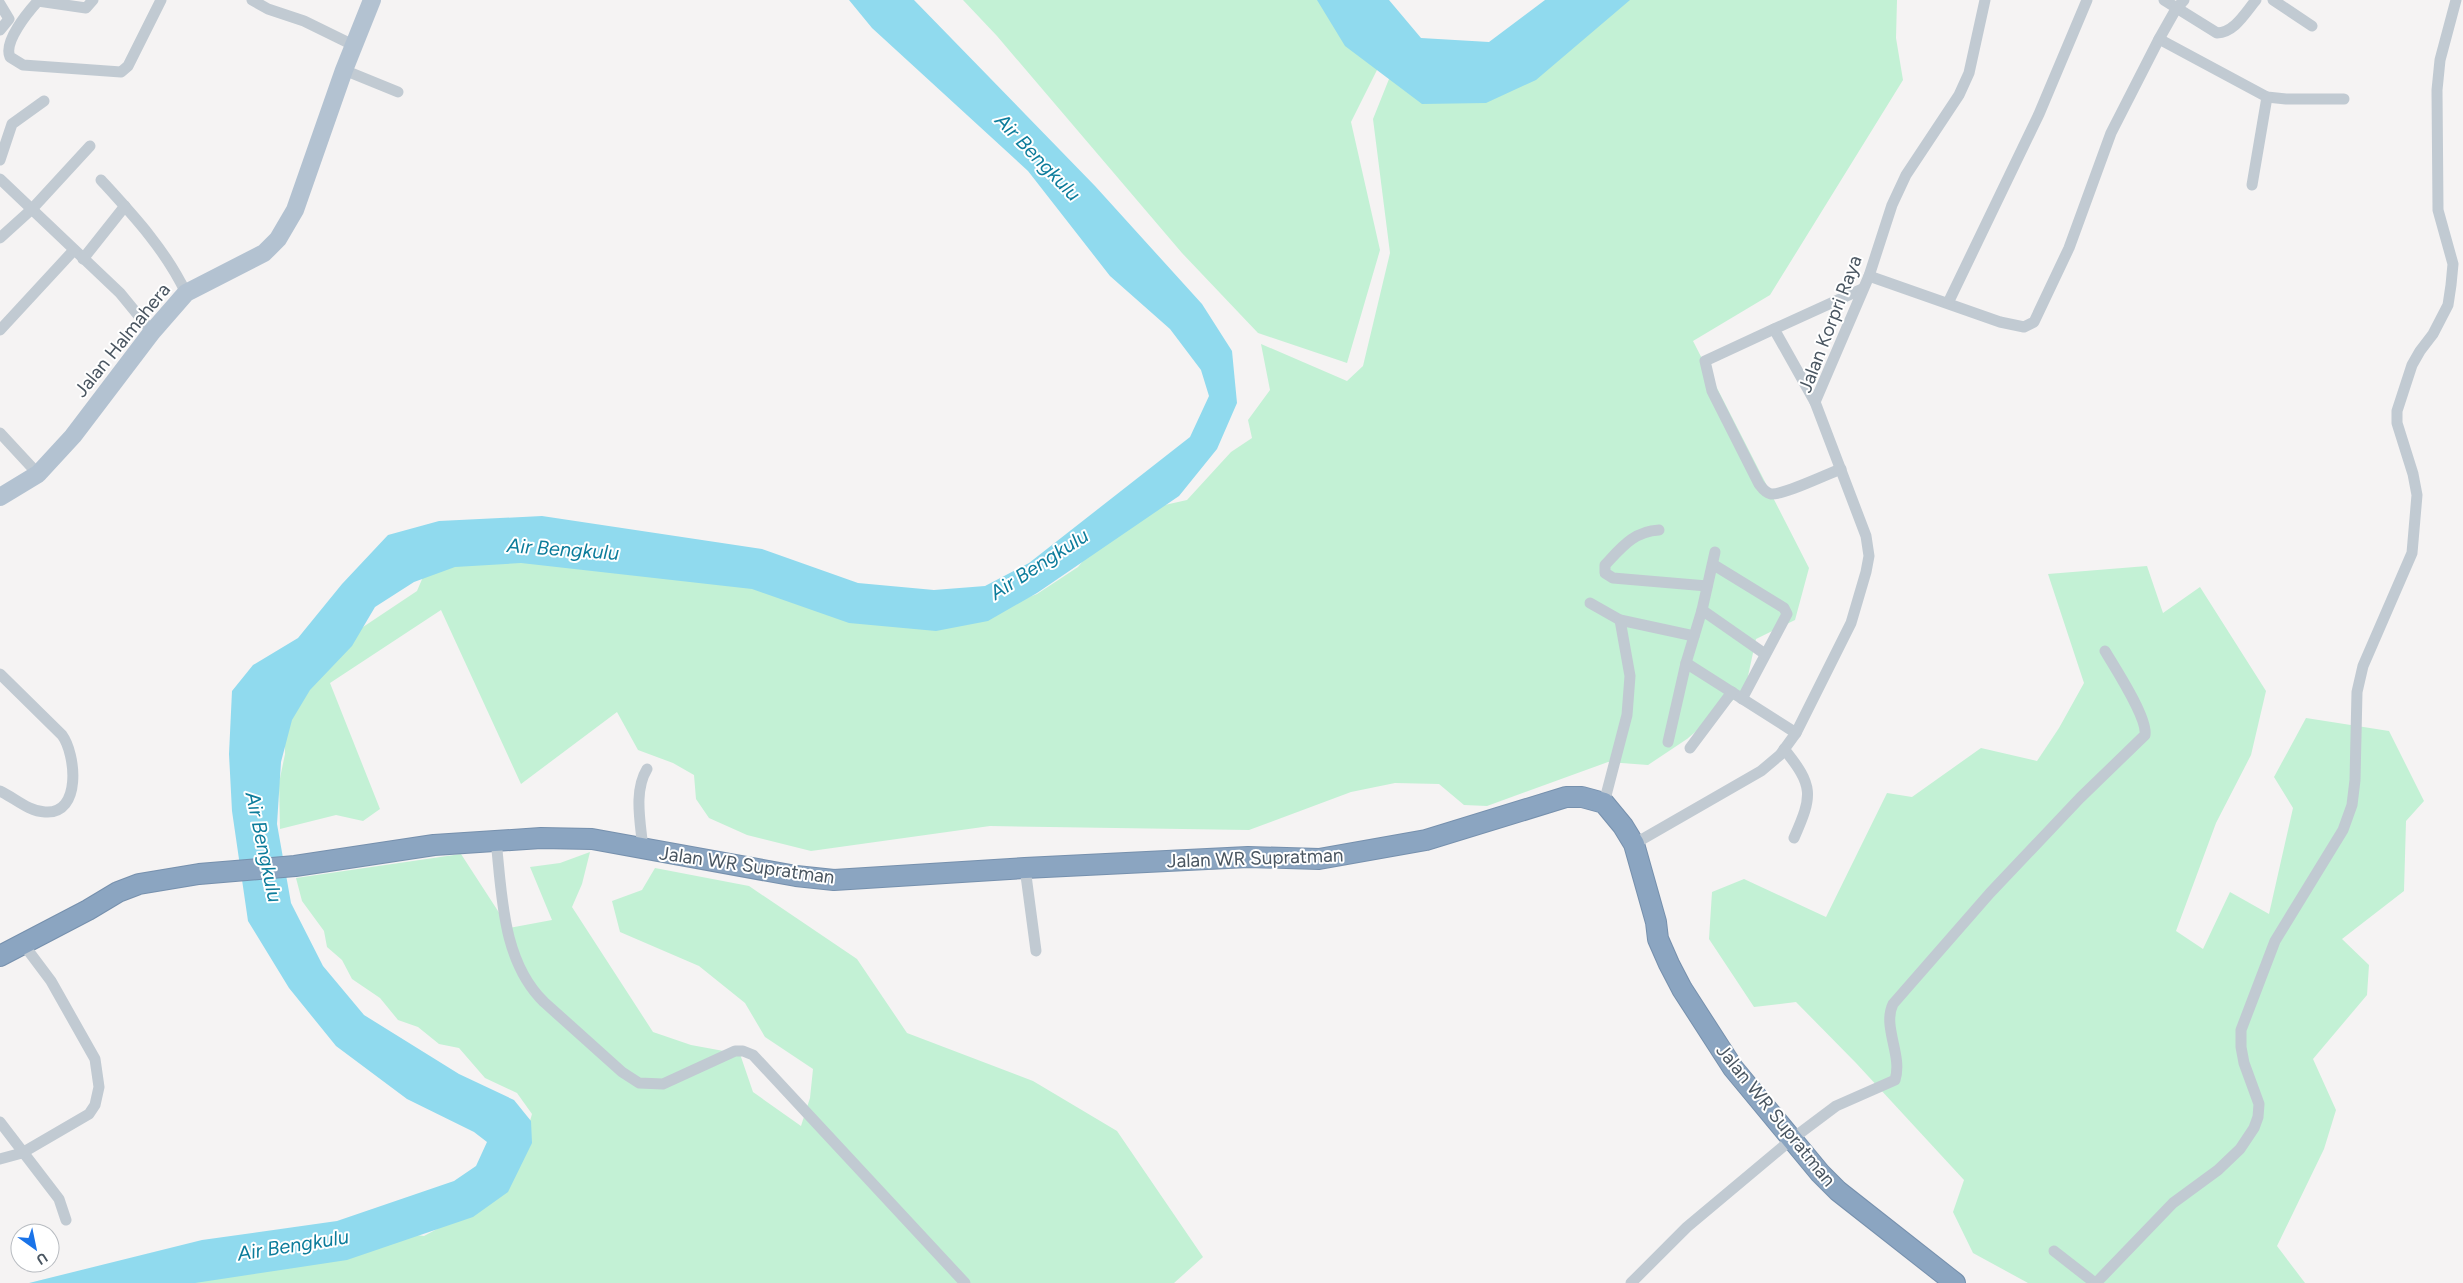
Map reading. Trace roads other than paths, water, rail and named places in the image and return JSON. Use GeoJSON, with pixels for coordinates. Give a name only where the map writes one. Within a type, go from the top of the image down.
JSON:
{"type":"FeatureCollection","features":[{"type":"Feature","properties":{"kind":"highway","name":"Jalan WR Supratman"},"geometry":{"type":"LineString","coordinates":[[0,956],[24,945],[118,892],[157,880],[200,874],[295,866],[434,845],[496,840],[576,838],[834,880],[1025,868],[1248,858],[1318,859],[1426,840],[1566,797],[1582,796],[1604,803],[1617,817],[1634,844],[1656,922],[1658,939],[1682,989],[1733,1068],[1838,1191],[1954,1283]]}},
{"type":"Feature","properties":{"kind":"main road","name":"Jalan Halmahera"},"geometry":{"type":"LineString","coordinates":[[0,497],[38,474],[73,436],[152,332],[186,293],[264,253],[278,239],[295,210],[353,45],[372,0]]}},
{"type":"Feature","properties":{"kind":"street"},"geometry":{"type":"LineString","coordinates":[[93,0],[86,8],[39,1],[18,28],[8,54],[16,63],[23,65],[121,72],[128,66],[161,0]]}},
{"type":"Feature","properties":{"kind":"street"},"geometry":{"type":"LineString","coordinates":[[252,0],[268,9],[304,21],[353,45]]}},
{"type":"Feature","properties":{"kind":"street","name":"Jalan Korpri Raya"},"geometry":{"type":"LineString","coordinates":[[1634,844],[1761,771],[1784,749],[1796,733],[1851,623],[1861,594],[1869,556],[1860,516],[1815,402],[1869,276],[1892,206],[1906,175],[1955,102],[1969,74],[1985,0]]}},
{"type":"Feature","properties":{"kind":"street"},"geometry":{"type":"LineString","coordinates":[[1948,303],[2039,114],[2087,0]]}},
{"type":"Feature","properties":{"kind":"street"},"geometry":{"type":"LineString","coordinates":[[2164,0],[2180,4],[2217,33],[2225,33],[2232,28],[2256,0]]}},
{"type":"Feature","properties":{"kind":"street"},"geometry":{"type":"LineString","coordinates":[[2273,0],[2312,26]]}},
{"type":"Feature","properties":{"kind":"street"},"geometry":{"type":"LineString","coordinates":[[2054,1251],[2096,1283],[2173,1203],[2218,1170],[2240,1149],[2254,1128],[2258,1117],[2259,1104],[2244,1063],[2241,1048],[2242,1030],[2275,941],[2343,830],[2352,805],[2355,780],[2356,692],[2363,666],[2412,553],[2418,495],[2397,424],[2397,411],[2412,365],[2440,322],[2449,298],[2453,264],[2438,210],[2438,90],[2440,60],[2456,0]]}},
{"type":"Feature","properties":{"kind":"street"},"geometry":{"type":"LineString","coordinates":[[0,4],[9,19],[18,28]]}},
{"type":"Feature","properties":{"kind":"street"},"geometry":{"type":"LineString","coordinates":[[1869,276],[2016,326],[2030,326],[2034,322],[2069,248],[2111,133],[2159,39],[2180,4]]}},
{"type":"Feature","properties":{"kind":"street"},"geometry":{"type":"LineString","coordinates":[[0,30],[9,19]]}},
{"type":"Feature","properties":{"kind":"street"},"geometry":{"type":"LineString","coordinates":[[2159,39],[2267,97],[2286,99],[2344,99]]}},
{"type":"Feature","properties":{"kind":"street"},"geometry":{"type":"LineString","coordinates":[[344,70],[398,92]]}},
{"type":"Feature","properties":{"kind":"street"},"geometry":{"type":"LineString","coordinates":[[2252,185],[2267,97]]}},
{"type":"Feature","properties":{"kind":"street"},"geometry":{"type":"LineString","coordinates":[[0,160],[12,124],[44,101]]}},
{"type":"Feature","properties":{"kind":"street"},"geometry":{"type":"LineString","coordinates":[[0,238],[32,209],[90,146]]}},
{"type":"Feature","properties":{"kind":"street"},"geometry":{"type":"LineString","coordinates":[[0,179],[120,293],[152,332]]}},
{"type":"Feature","properties":{"kind":"street"},"geometry":{"type":"LineString","coordinates":[[101,180],[126,206],[165,256],[186,293]]}},
{"type":"Feature","properties":{"kind":"street"},"geometry":{"type":"LineString","coordinates":[[83,259],[126,206]]}},
{"type":"Feature","properties":{"kind":"street"},"geometry":{"type":"LineString","coordinates":[[0,330],[74,250]]}},
{"type":"Feature","properties":{"kind":"street"},"geometry":{"type":"LineString","coordinates":[[1841,469],[1782,492],[1771,494],[1764,491],[1712,391],[1705,361],[1862,289]]}},
{"type":"Feature","properties":{"kind":"street"},"geometry":{"type":"LineString","coordinates":[[1774,329],[1815,402]]}},
{"type":"Feature","properties":{"kind":"street"},"geometry":{"type":"LineString","coordinates":[[0,433],[38,474]]}},
{"type":"Feature","properties":{"kind":"street"},"geometry":{"type":"LineString","coordinates":[[1659,530],[1646,530],[1631,538],[1605,565],[1605,573],[1613,578],[1707,586]]}},
{"type":"Feature","properties":{"kind":"street"},"geometry":{"type":"LineString","coordinates":[[1668,742],[1686,663],[1714,565],[1715,552]]}},
{"type":"Feature","properties":{"kind":"street"},"geometry":{"type":"LineString","coordinates":[[1714,565],[1786,611],[1786,616],[1742,699]]}},
{"type":"Feature","properties":{"kind":"street"},"geometry":{"type":"LineString","coordinates":[[1590,603],[1620,620],[1694,636]]}},
{"type":"Feature","properties":{"kind":"street"},"geometry":{"type":"LineString","coordinates":[[1702,610],[1765,654]]}},
{"type":"Feature","properties":{"kind":"street"},"geometry":{"type":"LineString","coordinates":[[1604,803],[1627,715],[1630,676],[1620,620]]}},
{"type":"Feature","properties":{"kind":"street"},"geometry":{"type":"LineString","coordinates":[[1631,1283],[1687,1227],[1792,1138],[1836,1106],[1895,1080],[1895,1044],[1890,1018],[1893,1004],[1990,893],[2080,798],[2144,735],[2145,724],[2105,651]]}},
{"type":"Feature","properties":{"kind":"street"},"geometry":{"type":"LineString","coordinates":[[1686,663],[1796,733]]}},
{"type":"Feature","properties":{"kind":"street"},"geometry":{"type":"LineString","coordinates":[[0,674],[62,734],[69,745],[73,773],[70,796],[64,805],[52,812],[32,809],[0,791]]}},
{"type":"Feature","properties":{"kind":"street"},"geometry":{"type":"LineString","coordinates":[[1690,748],[1732,692]]}},
{"type":"Feature","properties":{"kind":"street"},"geometry":{"type":"LineString","coordinates":[[1784,749],[1808,784],[1806,812],[1794,838]]}},
{"type":"Feature","properties":{"kind":"street"},"geometry":{"type":"LineString","coordinates":[[643,850],[640,800],[641,780],[647,769]]}},
{"type":"Feature","properties":{"kind":"street"},"geometry":{"type":"LineString","coordinates":[[496,840],[506,926],[518,964],[532,990],[544,1002],[622,1072],[639,1083],[663,1084],[735,1051],[743,1050],[753,1054],[965,1283]]}},
{"type":"Feature","properties":{"kind":"street"},"geometry":{"type":"LineString","coordinates":[[1025,868],[1036,950]]}},
{"type":"Feature","properties":{"kind":"street"},"geometry":{"type":"LineString","coordinates":[[0,1159],[22,1152],[89,1114],[95,1105],[99,1087],[96,1058],[51,982],[24,945]]}},
{"type":"Feature","properties":{"kind":"street"},"geometry":{"type":"LineString","coordinates":[[0,1122],[59,1199],[66,1220]]}},
{"type":"Feature","properties":{"kind":"water","name":"Air Bengkulu"},"geometry":{"type":"Polygon","coordinates":[[[849,0],[914,0],[1095,186],[1202,304],[1232,351],[1237,403],[1217,449],[1179,496],[1037,593],[988,621],[936,631],[849,623],[752,589],[521,563],[455,567],[414,582],[375,607],[352,646],[310,690],[292,720],[281,762],[277,824],[291,903],[323,966],[364,1015],[459,1074],[514,1100],[531,1121],[532,1143],[508,1192],[473,1217],[347,1260],[195,1283],[29,1283],[202,1240],[337,1221],[454,1181],[476,1166],[487,1142],[474,1132],[407,1099],[336,1046],[289,988],[248,921],[232,811],[229,754],[232,691],[253,665],[298,638],[342,584],[388,535],[439,521],[542,516],[762,549],[858,583],[934,590],[985,586],[1029,563],[1190,437],[1209,396],[1201,370],[1170,329],[1110,276],[1028,171],[872,28],[849,0]]]}},
{"type":"Feature","properties":{"kind":"water"},"geometry":{"type":"Polygon","coordinates":[[[1317,0],[1389,0],[1421,38],[1489,42],[1545,0],[1630,0],[1536,80],[1486,103],[1422,104],[1345,46],[1317,0]]]}}]}
